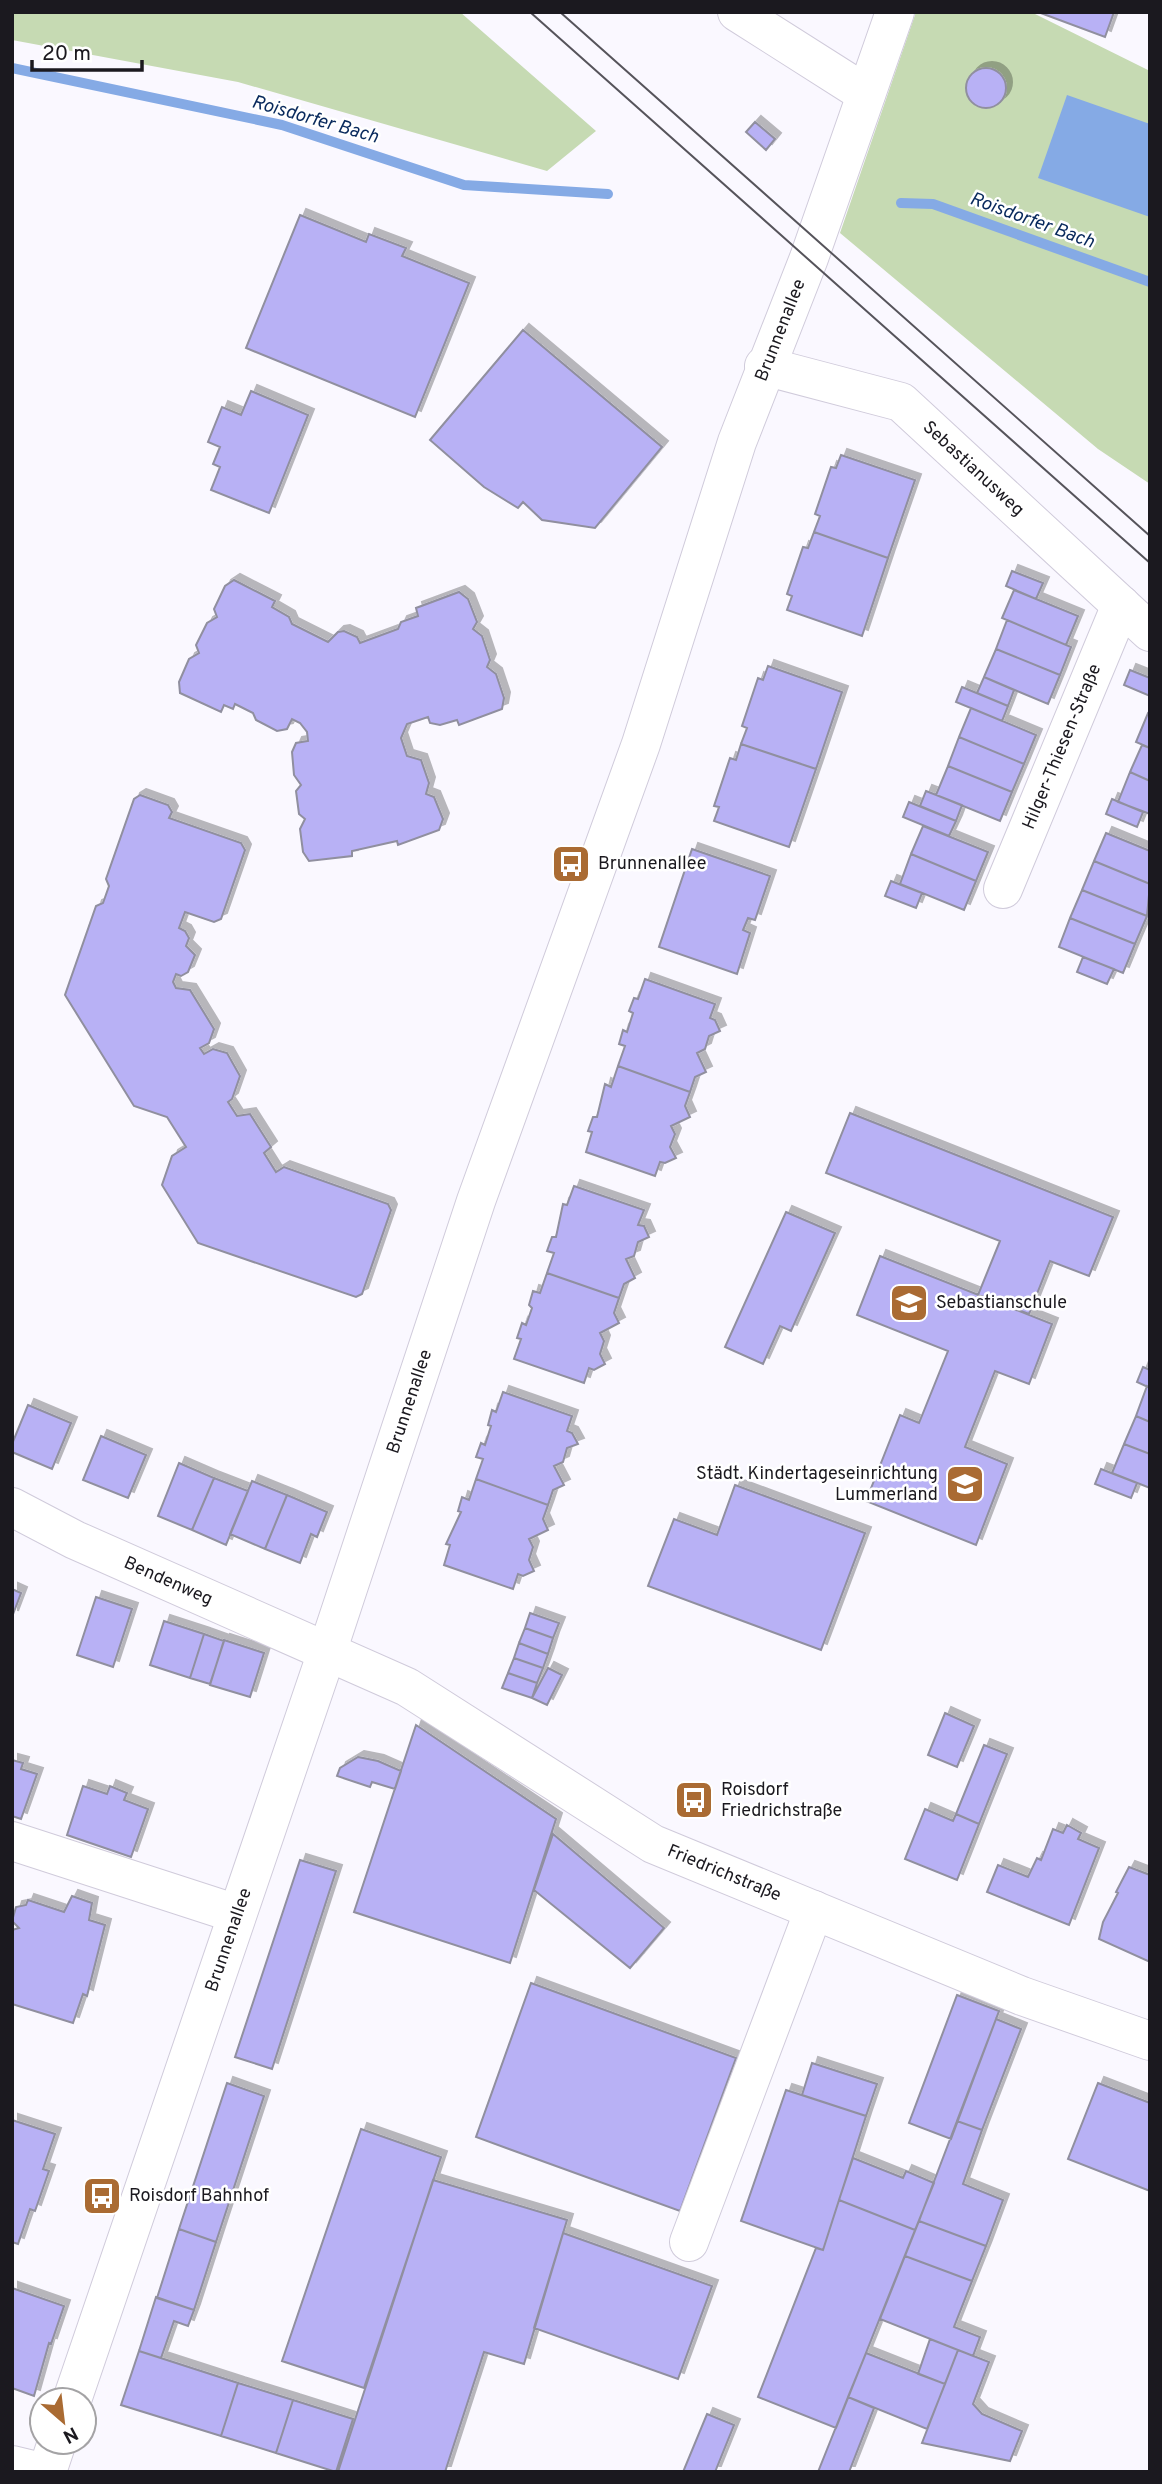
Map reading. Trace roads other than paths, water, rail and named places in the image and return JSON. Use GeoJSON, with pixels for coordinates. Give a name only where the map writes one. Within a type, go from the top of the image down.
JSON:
{"type":"FeatureCollection","features":[{"type":"Feature","properties":{"kind":"street"},"geometry":{"type":"LineString","coordinates":[[737,12],[866,94]]}},
{"type":"Feature","properties":{"kind":"street","name":"Brunnenallee"},"geometry":{"type":"LineString","coordinates":[[77,2386],[327,1652],[476,1201],[641,744],[737,442],[764,366],[809,258],[895,12]]}},
{"type":"Feature","properties":{"kind":"street","name":"Sebastianusweg"},"geometry":{"type":"LineString","coordinates":[[764,366],[901,402],[1150,632]]}},
{"type":"Feature","properties":{"kind":"street","name":"Hilger-Thiesen-Straße"},"geometry":{"type":"LineString","coordinates":[[1003,889],[1121,605]]}},
{"type":"Feature","properties":{"kind":"street","name":"Bendenweg"},"geometry":{"type":"LineString","coordinates":[[12,1507],[75,1540],[327,1652]]}},
{"type":"Feature","properties":{"kind":"street","name":"Friedrichstraße"},"geometry":{"type":"LineString","coordinates":[[327,1652],[407,1687],[653,1844],[1022,1996],[1150,2041]]}},
{"type":"Feature","properties":{"kind":"street"},"geometry":{"type":"LineString","coordinates":[[12,1841],[237,1914]]}},
{"type":"Feature","properties":{"kind":"street"},"geometry":{"type":"LineString","coordinates":[[690,2242],[814,1910]]}},
{"type":"Feature","properties":{"kind":"street"},"geometry":{"type":"LineString","coordinates":[[12,2465],[41,2472]]}},
{"type":"Feature","properties":{"kind":"water"},"geometry":{"type":"Polygon","coordinates":[[[1067,95],[1150,124],[1150,217],[1038,178],[1067,95]]]}},
{"type":"Feature","properties":{"kind":"waterway","name":"Roisdorfer Bach"},"geometry":{"type":"LineString","coordinates":[[12,68],[282,125],[464,185],[608,194]]}},
{"type":"Feature","properties":{"kind":"waterway","name":"Roisdorfer Bach"},"geometry":{"type":"LineString","coordinates":[[901,203],[933,204],[1150,282]]}},
{"type":"Feature","properties":{"kind":"tram line"},"geometry":{"type":"LineString","coordinates":[[530,12],[1150,563]]}},
{"type":"Feature","properties":{"kind":"tram line"},"geometry":{"type":"LineString","coordinates":[[560,12],[1150,536]]}},
{"type":"Feature","properties":{"kind":"place","name":"Brunnenallee"},"geometry":{"type":"Point","coordinates":[571,864]}},
{"type":"Feature","properties":{"kind":"place","name":"Sebastianschule"},"geometry":{"type":"Point","coordinates":[909,1303]}},
{"type":"Feature","properties":{"kind":"place","name":"Städt. Kindertageseinrichtung Lummerland"},"geometry":{"type":"Point","coordinates":[965,1484]}},
{"type":"Feature","properties":{"kind":"place","name":"Roisdorf Friedrichstraße"},"geometry":{"type":"Point","coordinates":[694,1800]}},
{"type":"Feature","properties":{"kind":"place","name":"Roisdorf Bahnhof"},"geometry":{"type":"Point","coordinates":[102,2196]}}]}
